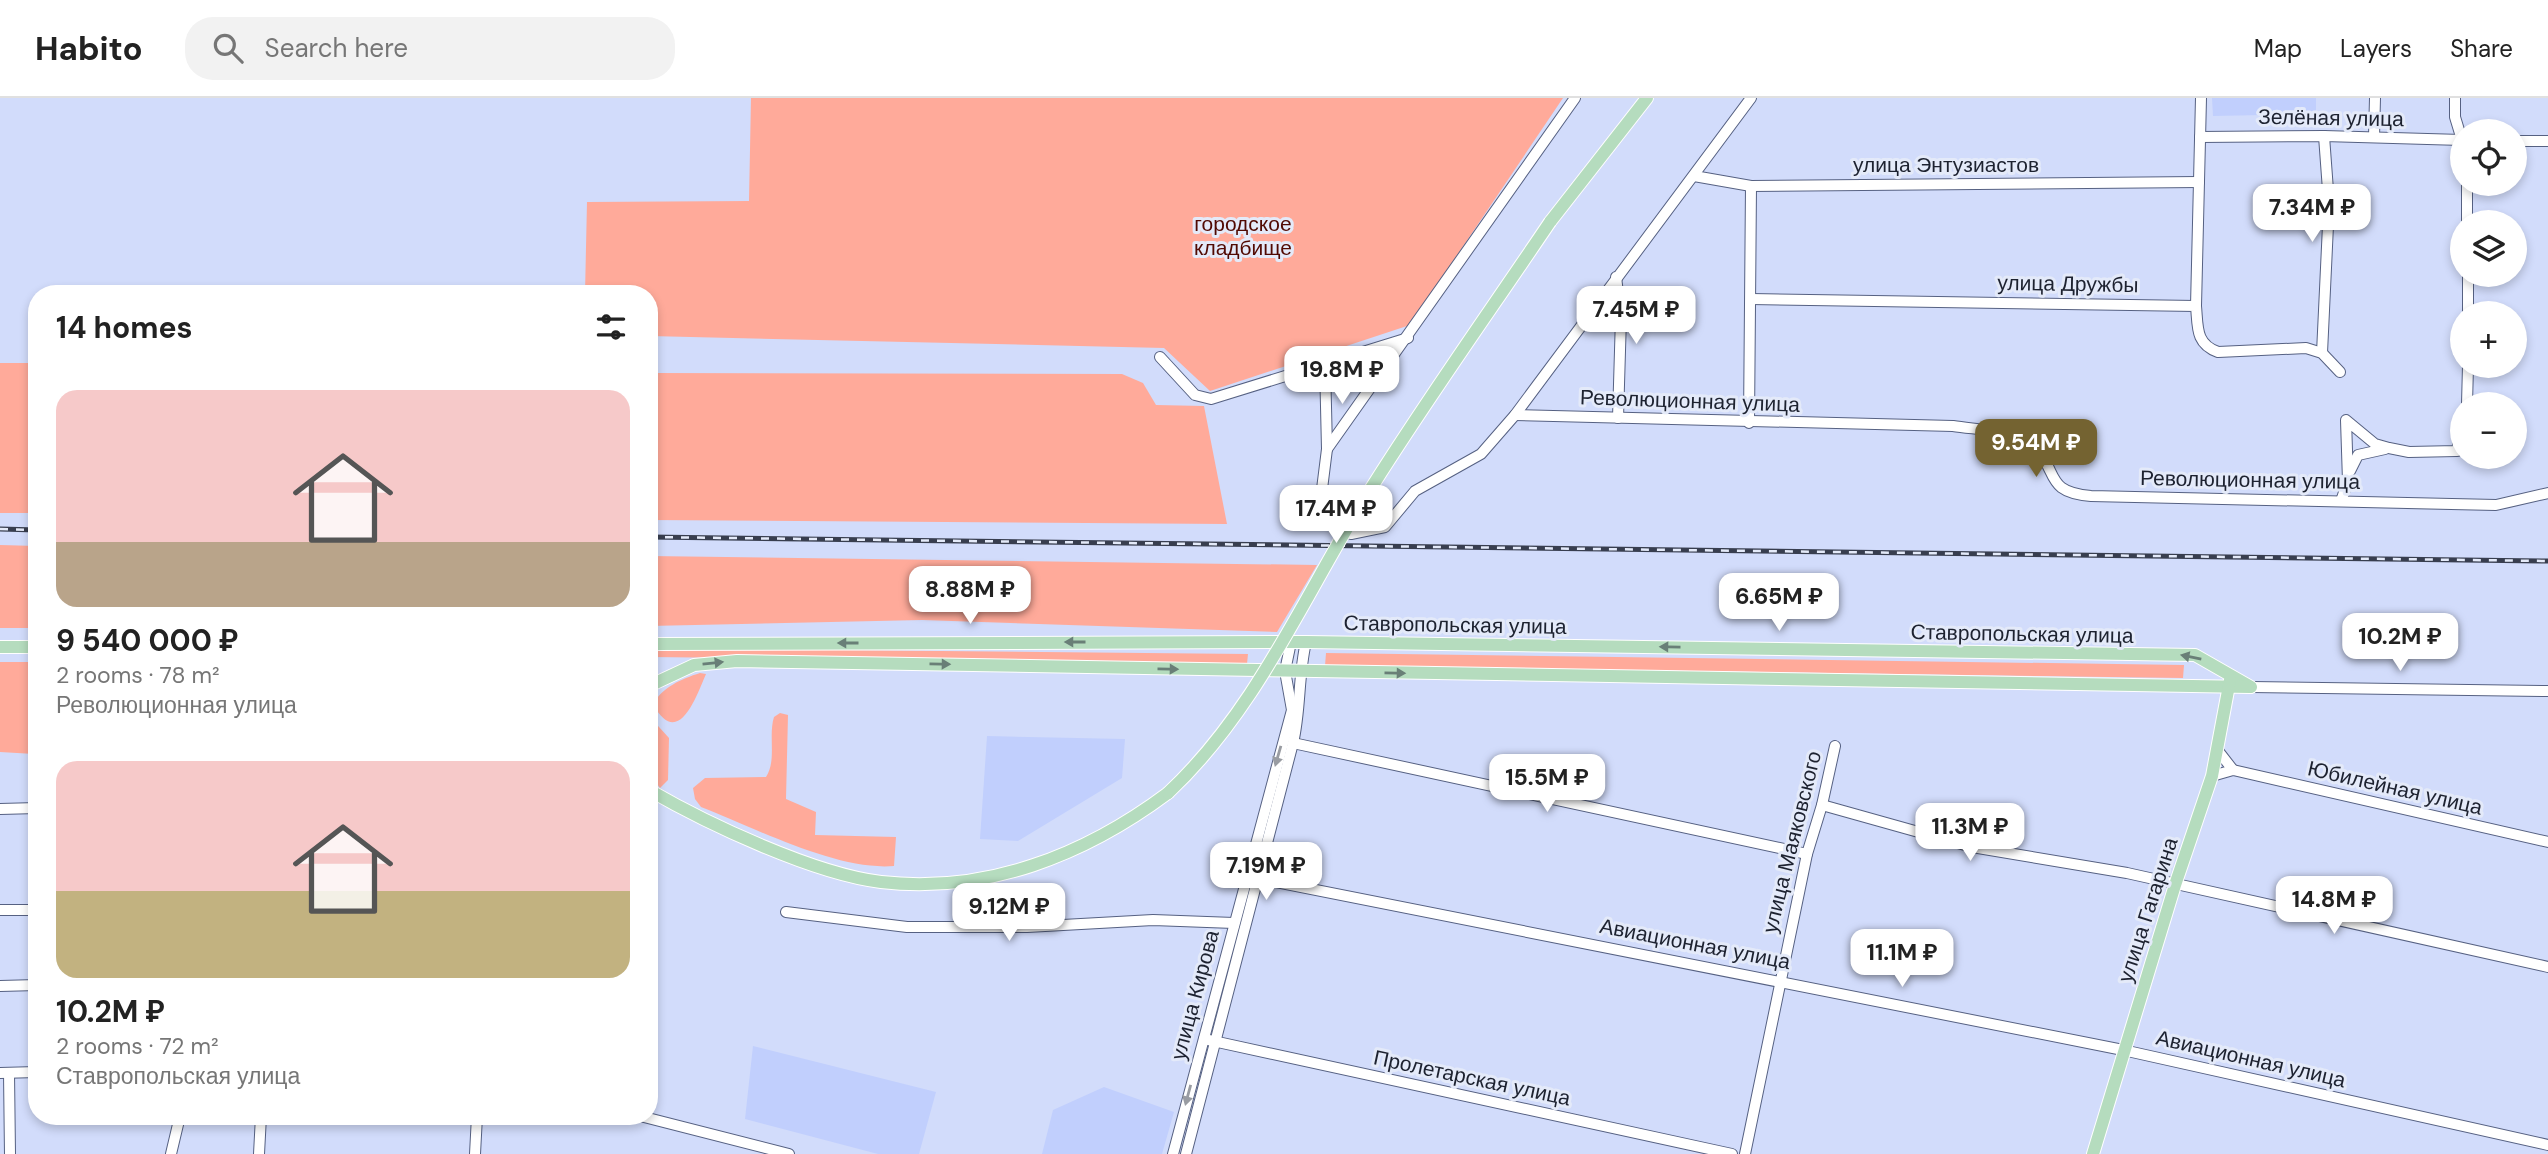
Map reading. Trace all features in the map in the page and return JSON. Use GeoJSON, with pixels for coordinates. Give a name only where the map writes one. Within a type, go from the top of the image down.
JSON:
{"type":"FeatureCollection","features":[{"type":"Feature","properties":{"kind":"main road"},"geometry":{"type":"LineString","coordinates":[[658,793],[737,834],[812,863],[879,882],[917,884],[1001,876],[1041,865],[1128,823],[1193,770],[1233,722],[1370,490],[1550,222],[1647,98]]}},
{"type":"Feature","properties":{"kind":"main road","name":"Ставропольская улица"},"geometry":{"type":"LineString","coordinates":[[658,644],[1306,642],[2195,655],[2230,682]]}},
{"type":"Feature","properties":{"kind":"main road"},"geometry":{"type":"LineString","coordinates":[[0,647],[28,647]]}},
{"type":"Feature","properties":{"kind":"main road"},"geometry":{"type":"LineString","coordinates":[[658,682],[694,665],[737,661],[1285,671],[2230,682],[2251,687]]}},
{"type":"Feature","properties":{"kind":"main road","name":"улица Гагарина"},"geometry":{"type":"LineString","coordinates":[[2093,1154],[2123,1050],[2219,752],[2230,682]]}},
{"type":"Feature","properties":{"kind":"street"},"geometry":{"type":"LineString","coordinates":[[1327,449],[1408,338],[1575,98]]}},
{"type":"Feature","properties":{"kind":"street"},"geometry":{"type":"LineString","coordinates":[[1325,364],[1327,449],[1321,497],[1328,522],[1351,534],[1377,531],[1392,520],[1415,491],[1481,454],[1515,415],[1751,98]]}},
{"type":"Feature","properties":{"kind":"street"},"geometry":{"type":"LineString","coordinates":[[2200,98],[2196,306],[2199,337],[2207,348],[2218,352],[2306,348],[2322,354],[2340,372]]}},
{"type":"Feature","properties":{"kind":"street"},"geometry":{"type":"LineString","coordinates":[[2374,137],[2375,98]]}},
{"type":"Feature","properties":{"kind":"street"},"geometry":{"type":"LineString","coordinates":[[2455,98],[2456,119]]}},
{"type":"Feature","properties":{"kind":"street"},"geometry":{"type":"LineString","coordinates":[[2322,354],[2328,281],[2329,204],[2324,136]]}},
{"type":"Feature","properties":{"kind":"street","name":"Зелёная улица"},"geometry":{"type":"LineString","coordinates":[[2200,137],[2324,136],[2450,140]]}},
{"type":"Feature","properties":{"kind":"street"},"geometry":{"type":"LineString","coordinates":[[2527,141],[2548,141]]}},
{"type":"Feature","properties":{"kind":"street","name":"улица Энтузиастов"},"geometry":{"type":"LineString","coordinates":[[1695,176],[1751,186],[2199,182]]}},
{"type":"Feature","properties":{"kind":"street"},"geometry":{"type":"LineString","coordinates":[[1749,423],[1751,186]]}},
{"type":"Feature","properties":{"kind":"street"},"geometry":{"type":"LineString","coordinates":[[1616,277],[1621,317],[1618,418]]}},
{"type":"Feature","properties":{"kind":"street","name":"улица Дружбы"},"geometry":{"type":"LineString","coordinates":[[1751,299],[2196,306]]}},
{"type":"Feature","properties":{"kind":"street"},"geometry":{"type":"LineString","coordinates":[[1160,357],[1195,395],[1211,399],[1408,338]]}},
{"type":"Feature","properties":{"kind":"street","name":"Революционная улица"},"geometry":{"type":"LineString","coordinates":[[1515,415],[1749,423],[1953,426],[2017,436],[2033,446],[2057,485],[2067,493],[2079,495],[2496,505],[2548,493]]}},
{"type":"Feature","properties":{"kind":"street"},"geometry":{"type":"LineString","coordinates":[[2348,481],[2346,420],[2375,444],[2389,449],[2409,452],[2450,451]]}},
{"type":"Feature","properties":{"kind":"street"},"geometry":{"type":"LineString","coordinates":[[2341,501],[2352,463],[2358,455],[2389,449]]}},
{"type":"Feature","properties":{"kind":"street","name":"улица Кирова"},"geometry":{"type":"LineString","coordinates":[[1173,1154],[1209,1040],[1292,710],[1285,671],[1291,642]]}},
{"type":"Feature","properties":{"kind":"street","name":"улица Кирова"},"geometry":{"type":"LineString","coordinates":[[1185,1154],[1234,923],[1293,743],[1300,704],[1299,671],[1306,642]]}},
{"type":"Feature","properties":{"kind":"street"},"geometry":{"type":"LineString","coordinates":[[2251,687],[2548,691]]}},
{"type":"Feature","properties":{"kind":"street"},"geometry":{"type":"LineString","coordinates":[[1293,743],[1807,854]]}},
{"type":"Feature","properties":{"kind":"street","name":"улица Маяковского"},"geometry":{"type":"LineString","coordinates":[[1745,1154],[1807,854],[1822,805],[1835,746]]}},
{"type":"Feature","properties":{"kind":"street"},"geometry":{"type":"LineString","coordinates":[[2219,752],[2233,770]]}},
{"type":"Feature","properties":{"kind":"street","name":"Юбилейная улица"},"geometry":{"type":"LineString","coordinates":[[2212,776],[2233,770],[2548,842]]}},
{"type":"Feature","properties":{"kind":"street"},"geometry":{"type":"LineString","coordinates":[[1822,805],[1972,847],[2127,873],[2548,967]]}},
{"type":"Feature","properties":{"kind":"street"},"geometry":{"type":"LineString","coordinates":[[0,809],[28,808]]}},
{"type":"Feature","properties":{"kind":"street","name":"Авиационная улица"},"geometry":{"type":"LineString","coordinates":[[1250,878],[1780,980],[2123,1050],[2548,1144]]}},
{"type":"Feature","properties":{"kind":"street"},"geometry":{"type":"LineString","coordinates":[[0,910],[28,910]]}},
{"type":"Feature","properties":{"kind":"street"},"geometry":{"type":"LineString","coordinates":[[786,912],[907,927],[1027,927],[1153,920],[1234,923]]}},
{"type":"Feature","properties":{"kind":"street"},"geometry":{"type":"LineString","coordinates":[[0,986],[28,985]]}},
{"type":"Feature","properties":{"kind":"street","name":"Пролетарская улица"},"geometry":{"type":"LineString","coordinates":[[1209,1040],[1732,1154]]}},
{"type":"Feature","properties":{"kind":"street"},"geometry":{"type":"LineString","coordinates":[[10,1154],[5,1073],[28,1072]]}},
{"type":"Feature","properties":{"kind":"street"},"geometry":{"type":"LineString","coordinates":[[658,1121],[788,1154]]}},
{"type":"Feature","properties":{"kind":"street"},"geometry":{"type":"LineString","coordinates":[[171,1154],[178,1125]]}},
{"type":"Feature","properties":{"kind":"street"},"geometry":{"type":"LineString","coordinates":[[259,1154],[261,1125]]}},
{"type":"Feature","properties":{"kind":"street"},"geometry":{"type":"LineString","coordinates":[[475,1154],[477,1125]]}},
{"type":"Feature","properties":{"kind":"shaded area"},"geometry":{"type":"Polygon","coordinates":[[[2212,98],[2316,98],[2316,114],[2213,116],[2212,98]]]}},
{"type":"Feature","properties":{"kind":"shaded area"},"geometry":{"type":"Polygon","coordinates":[[[987,736],[1125,739],[1122,778],[1018,841],[980,839],[987,736]]]}},
{"type":"Feature","properties":{"kind":"shaded area"},"geometry":{"type":"Polygon","coordinates":[[[753,1046],[936,1092],[919,1154],[878,1154],[745,1119],[753,1046]]]}},
{"type":"Feature","properties":{"kind":"shaded area"},"geometry":{"type":"Polygon","coordinates":[[[1104,1087],[1174,1112],[1162,1154],[1042,1154],[1053,1110],[1104,1087]]]}},
{"type":"Feature","properties":{"kind":"green space","name":"городское кладбище"},"geometry":{"type":"Polygon","coordinates":[[[751,98],[1563,98],[1410,325],[1210,391],[1164,348],[658,336],[658,285],[585,285],[587,202],[749,201],[751,98]]]}},
{"type":"Feature","properties":{"kind":"green space"},"geometry":{"type":"Polygon","coordinates":[[[0,363],[28,363],[28,513],[0,513],[0,363]]]}},
{"type":"Feature","properties":{"kind":"green space"},"geometry":{"type":"Polygon","coordinates":[[[658,373],[1122,374],[1143,383],[1156,405],[1204,406],[1227,524],[658,520],[658,373]]]}},
{"type":"Feature","properties":{"kind":"green space"},"geometry":{"type":"Polygon","coordinates":[[[0,545],[28,546],[28,628],[0,628],[0,545]]]}},
{"type":"Feature","properties":{"kind":"green space"},"geometry":{"type":"Polygon","coordinates":[[[658,556],[1317,565],[1277,632],[922,620],[658,626],[658,556]]]}},
{"type":"Feature","properties":{"kind":"green space"},"geometry":{"type":"Polygon","coordinates":[[[658,648],[1248,654],[1247,664],[658,657],[658,648]]]}},
{"type":"Feature","properties":{"kind":"green space"},"geometry":{"type":"Polygon","coordinates":[[[1326,653],[2184,665],[2183,678],[1325,666],[1326,653]]]}},
{"type":"Feature","properties":{"kind":"green space"},"geometry":{"type":"Polygon","coordinates":[[[0,662],[28,662],[28,754],[0,752],[0,662]]]}},
{"type":"Feature","properties":{"kind":"green space"},"geometry":{"type":"Polygon","coordinates":[[[700,673],[706,674],[685,715],[678,721],[670,722],[658,711],[658,697],[673,684],[700,673]]]}},
{"type":"Feature","properties":{"kind":"green space"},"geometry":{"type":"Polygon","coordinates":[[[780,713],[788,715],[786,799],[816,812],[815,835],[896,837],[894,866],[872,866],[822,855],[701,807],[695,799],[693,788],[705,778],[766,777],[771,763],[772,724],[774,717],[780,713]]]}},
{"type":"Feature","properties":{"kind":"green space"},"geometry":{"type":"Polygon","coordinates":[[[658,726],[669,738],[668,780],[660,788],[658,726]]]}},
{"type":"Feature","properties":{"kind":"railway"},"geometry":{"type":"LineString","coordinates":[[0,529],[28,530]]}},
{"type":"Feature","properties":{"kind":"railway"},"geometry":{"type":"LineString","coordinates":[[658,537],[2548,561]]}}]}
